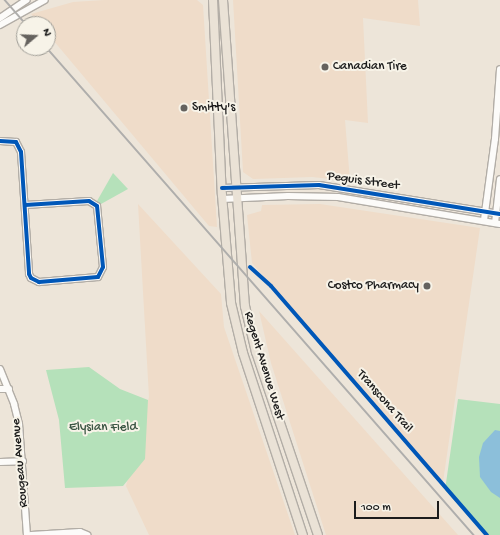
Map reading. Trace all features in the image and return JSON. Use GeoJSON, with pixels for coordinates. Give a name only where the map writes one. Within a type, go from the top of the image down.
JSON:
{"type":"FeatureCollection","features":[{"type":"Feature","properties":{"kind":"main road","name":"Regent Avenue West"},"geometry":{"type":"LineString","coordinates":[[213,0],[222,199],[231,303],[243,353],[303,535]]}},
{"type":"Feature","properties":{"kind":"main road","name":"Regent Avenue West"},"geometry":{"type":"LineString","coordinates":[[223,0],[235,187],[245,306],[256,352],[318,535]]}},
{"type":"Feature","properties":{"kind":"main road"},"geometry":{"type":"LineString","coordinates":[[263,412],[275,407]]}},
{"type":"Feature","properties":{"kind":"street"},"geometry":{"type":"LineString","coordinates":[[0,18],[27,0]]}},
{"type":"Feature","properties":{"kind":"street"},"geometry":{"type":"LineString","coordinates":[[0,25],[46,0]]}},
{"type":"Feature","properties":{"kind":"street"},"geometry":{"type":"LineString","coordinates":[[484,220],[500,69]]}},
{"type":"Feature","properties":{"kind":"street"},"geometry":{"type":"LineString","coordinates":[[0,141],[11,141],[19,146],[31,278],[39,282],[98,277],[102,267],[99,211],[97,206],[89,201],[25,205]]}},
{"type":"Feature","properties":{"kind":"street"},"geometry":{"type":"LineString","coordinates":[[498,224],[500,179]]}},
{"type":"Feature","properties":{"kind":"street","name":"Peguis Street"},"geometry":{"type":"LineString","coordinates":[[222,188],[319,185],[498,213]]}},
{"type":"Feature","properties":{"kind":"street","name":"Peguis Street"},"geometry":{"type":"LineString","coordinates":[[222,199],[288,196],[338,197],[484,220],[498,224]]}},
{"type":"Feature","properties":{"kind":"street","name":"Rougeau Avenue"},"geometry":{"type":"LineString","coordinates":[[0,369],[9,389],[19,424],[23,461],[27,535]]}},
{"type":"Feature","properties":{"kind":"street"},"geometry":{"type":"LineString","coordinates":[[0,389],[9,389]]}},
{"type":"Feature","properties":{"kind":"street"},"geometry":{"type":"LineString","coordinates":[[0,462],[23,461]]}},
{"type":"Feature","properties":{"kind":"street"},"geometry":{"type":"LineString","coordinates":[[31,535],[80,532],[87,535]]}},
{"type":"Feature","properties":{"kind":"shaded area"},"geometry":{"type":"Polygon","coordinates":[[[104,0],[197,0],[203,5],[217,227],[209,226],[56,44],[56,16],[33,16],[31,14],[73,2],[104,0]]]}},
{"type":"Feature","properties":{"kind":"shaded area"},"geometry":{"type":"Polygon","coordinates":[[[233,0],[418,0],[420,26],[363,18],[368,123],[345,120],[350,181],[312,177],[253,179],[243,172],[233,0]]]}},
{"type":"Feature","properties":{"kind":"shaded area"},"geometry":{"type":"Polygon","coordinates":[[[138,204],[221,294],[224,327],[295,535],[149,535],[126,486],[149,397],[138,204]]]}},
{"type":"Feature","properties":{"kind":"shaded area"},"geometry":{"type":"Polygon","coordinates":[[[320,204],[480,228],[443,482],[252,263],[247,215],[261,211],[262,205],[320,204]]]}},
{"type":"Feature","properties":{"kind":"shaded area"},"geometry":{"type":"Polygon","coordinates":[[[259,311],[458,535],[326,535],[271,363],[259,311]]]}},
{"type":"Feature","properties":{"kind":"green space"},"geometry":{"type":"Polygon","coordinates":[[[113,173],[128,189],[101,204],[97,201],[113,173]]]}},
{"type":"Feature","properties":{"kind":"green space","name":"Elysian Field"},"geometry":{"type":"Polygon","coordinates":[[[89,367],[120,389],[148,400],[145,459],[123,486],[65,488],[59,420],[46,370],[89,367]]]}},
{"type":"Feature","properties":{"kind":"green space"},"geometry":{"type":"Polygon","coordinates":[[[458,399],[500,404],[500,535],[485,535],[445,490],[458,399]]]}},
{"type":"Feature","properties":{"kind":"water"},"geometry":{"type":"Polygon","coordinates":[[[495,430],[500,431],[500,498],[491,492],[480,477],[479,457],[483,443],[495,430]]]}},
{"type":"Feature","properties":{"kind":"railway"},"geometry":{"type":"LineString","coordinates":[[5,0],[19,16]]}},
{"type":"Feature","properties":{"kind":"railway"},"geometry":{"type":"LineString","coordinates":[[54,56],[474,535]]}},
{"type":"Feature","properties":{"kind":"cycle path"},"geometry":{"type":"LineString","coordinates":[[0,141],[16,142],[21,152],[29,274],[31,278],[39,282],[98,277],[103,267],[97,206],[89,201],[25,205]]}},
{"type":"Feature","properties":{"kind":"cycle path"},"geometry":{"type":"LineString","coordinates":[[222,188],[319,185],[500,214]]}},
{"type":"Feature","properties":{"kind":"cycle path","name":"Transcona Trail"},"geometry":{"type":"LineString","coordinates":[[250,267],[271,286],[487,535]]}},
{"type":"Feature","properties":{"kind":"place","name":"Canadian Tire"},"geometry":{"type":"Point","coordinates":[325,67]}},
{"type":"Feature","properties":{"kind":"place","name":"Smitty's"},"geometry":{"type":"Point","coordinates":[184,108]}},
{"type":"Feature","properties":{"kind":"place","name":"Costco Pharmacy"},"geometry":{"type":"Point","coordinates":[427,286]}}]}
